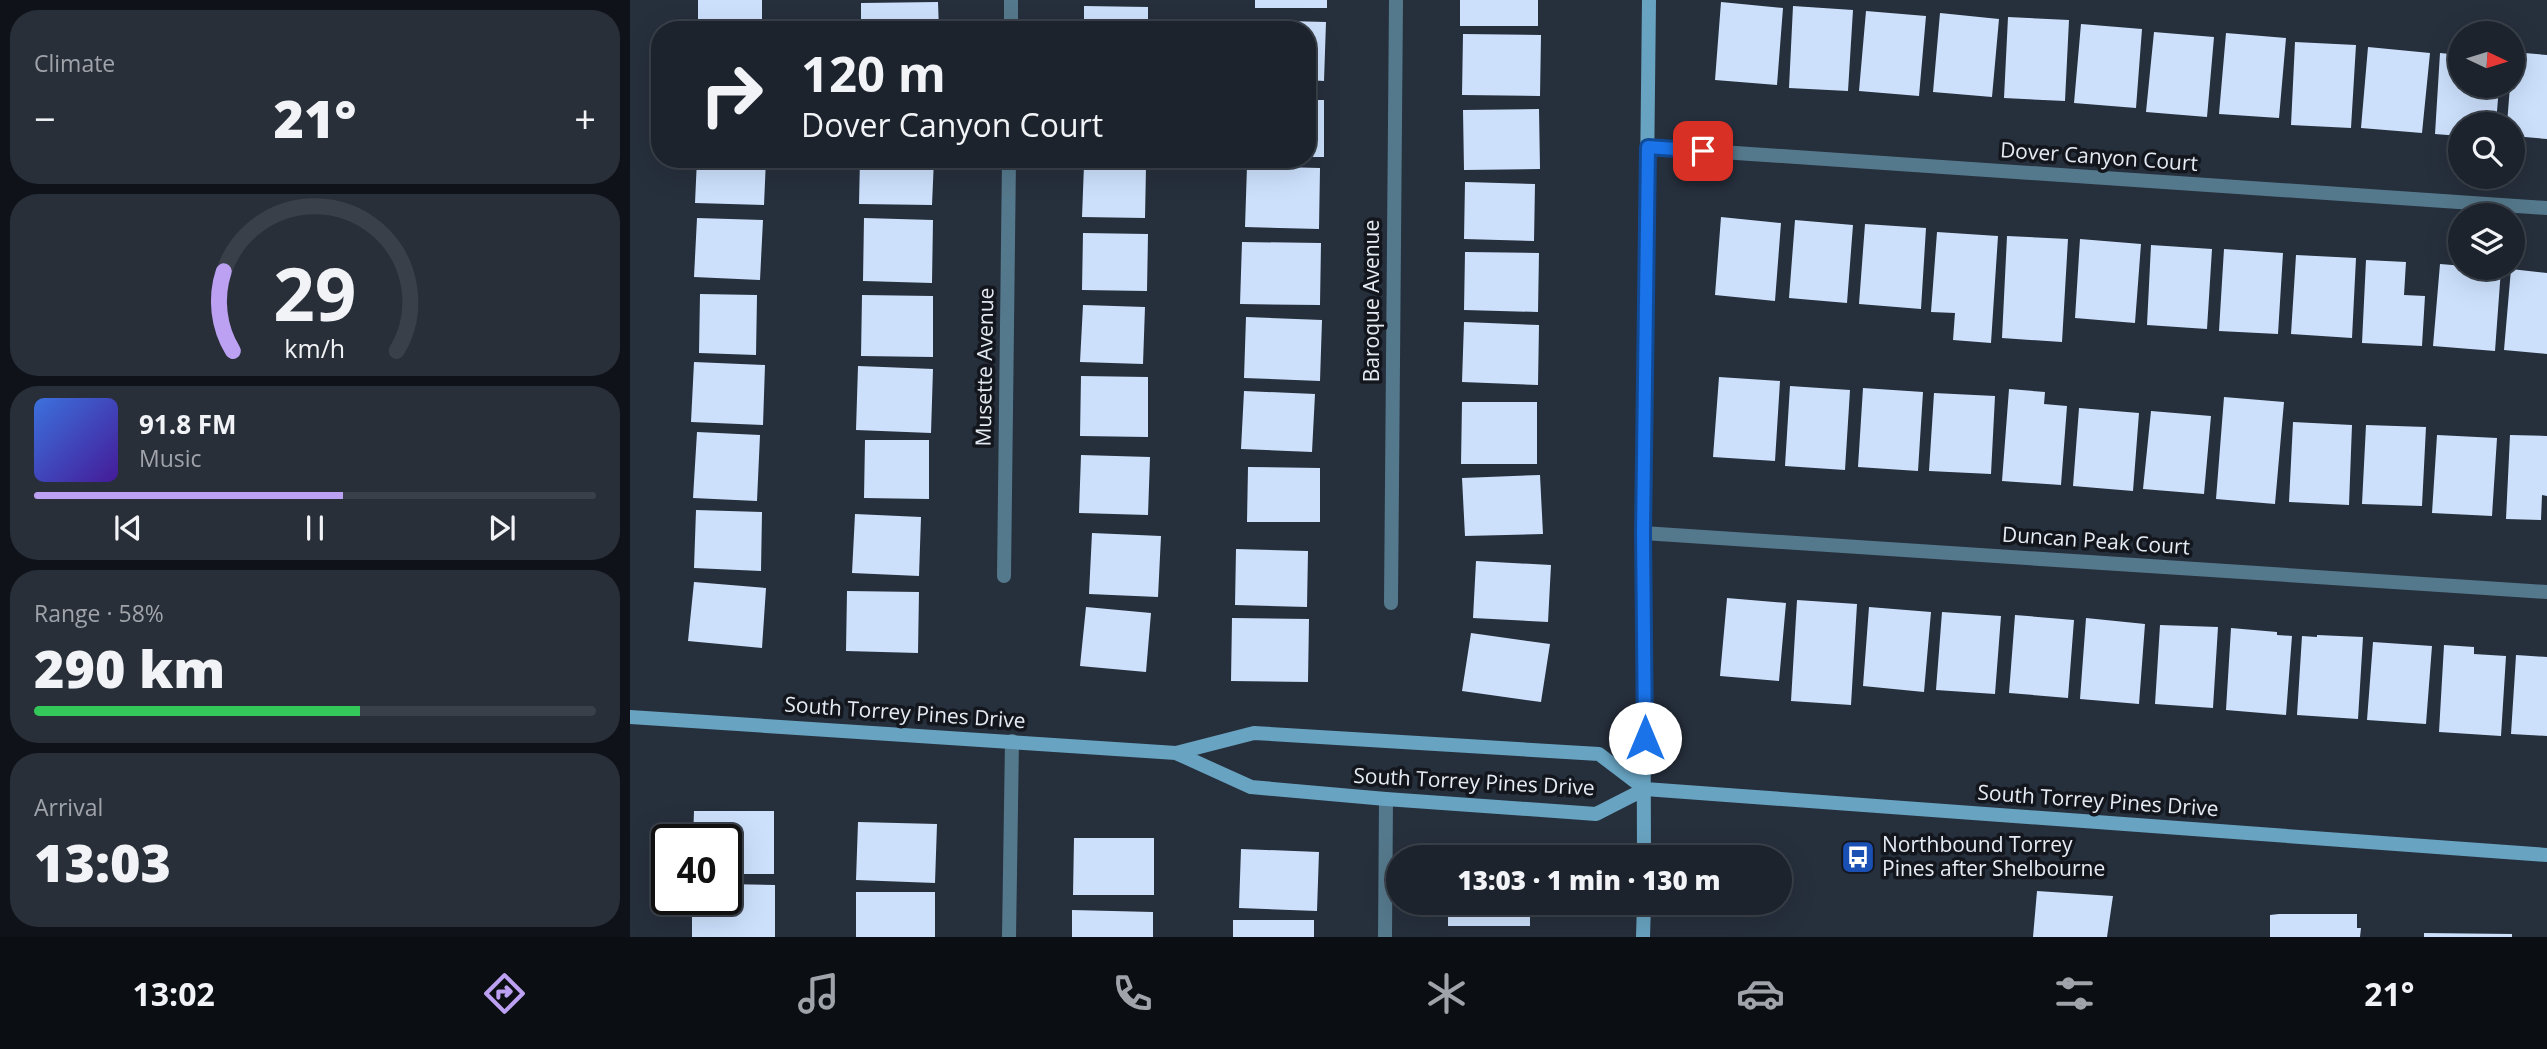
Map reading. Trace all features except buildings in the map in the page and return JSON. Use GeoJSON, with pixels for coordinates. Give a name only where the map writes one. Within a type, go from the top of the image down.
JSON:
{"type":"FeatureCollection","features":[{"type":"Feature","properties":{"kind":"street"},"geometry":{"type":"LineString","coordinates":[[1011,0],[1011,21]]}},
{"type":"Feature","properties":{"kind":"street","name":"Baroque Avenue"},"geometry":{"type":"LineString","coordinates":[[1391,603],[1396,0]]}},
{"type":"Feature","properties":{"kind":"street"},"geometry":{"type":"LineString","coordinates":[[1644,845],[1643,533],[1650,0]]}},
{"type":"Feature","properties":{"kind":"street","name":"Dover Canyon Court"},"geometry":{"type":"LineString","coordinates":[[1648,147],[2547,208]]}},
{"type":"Feature","properties":{"kind":"street","name":"Musette Avenue"},"geometry":{"type":"LineString","coordinates":[[1004,576],[1009,168]]}},
{"type":"Feature","properties":{"kind":"street","name":"Duncan Peak Court"},"geometry":{"type":"LineString","coordinates":[[1643,533],[2547,592]]}},
{"type":"Feature","properties":{"kind":"street","name":"South Torrey Pines Drive"},"geometry":{"type":"LineString","coordinates":[[630,717],[1177,752],[1254,733],[1599,754],[1645,789]]}},
{"type":"Feature","properties":{"kind":"street"},"geometry":{"type":"LineString","coordinates":[[1009,937],[1012,741]]}},
{"type":"Feature","properties":{"kind":"street","name":"South Torrey Pines Drive"},"geometry":{"type":"LineString","coordinates":[[1177,752],[1251,788],[1386,799],[1596,814],[1645,789],[2547,855]]}},
{"type":"Feature","properties":{"kind":"street"},"geometry":{"type":"LineString","coordinates":[[1385,937],[1386,799]]}},
{"type":"Feature","properties":{"kind":"street"},"geometry":{"type":"LineString","coordinates":[[1643,937],[1644,915]]}},
{"type":"Feature","properties":{"kind":"place","name":"Northbound Torrey Pines after Shelbourne"},"geometry":{"type":"Point","coordinates":[1858,857]}},
{"type":"Feature","properties":{"kind":"route"},"geometry":{"type":"LineString","coordinates":[[1645,738],[1643,533],[1648,147],[1703,151]]}}]}
